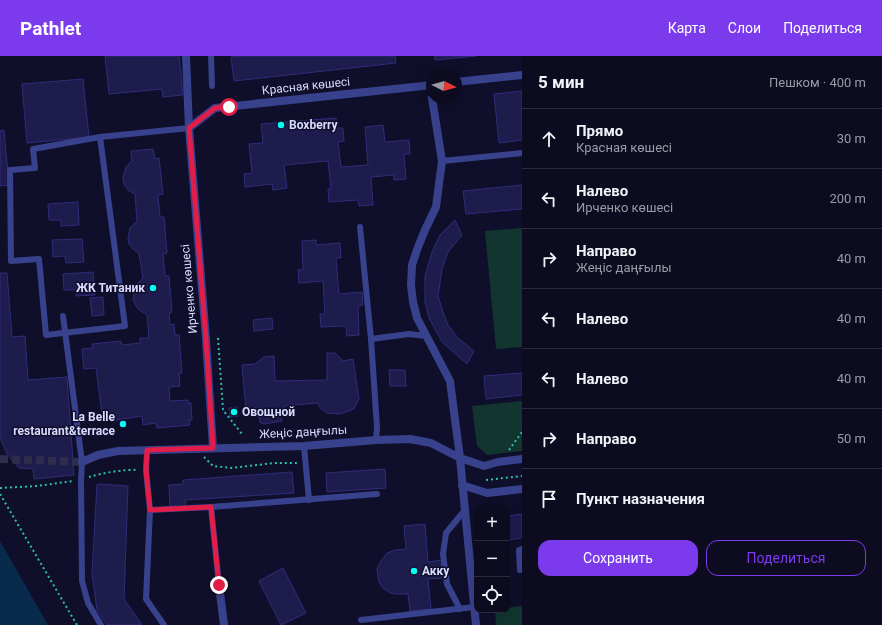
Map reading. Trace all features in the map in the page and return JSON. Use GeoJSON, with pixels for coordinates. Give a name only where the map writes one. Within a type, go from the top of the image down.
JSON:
{"type":"FeatureCollection","features":[{"type":"Feature","properties":{"kind":"street","name":"Ирченко көшесі"},"geometry":{"type":"LineString","coordinates":[[186,56],[189,128],[213,448]]}},
{"type":"Feature","properties":{"kind":"street"},"geometry":{"type":"LineString","coordinates":[[462,81],[522,76]]}},
{"type":"Feature","properties":{"kind":"street","name":"Красная көшесі"},"geometry":{"type":"LineString","coordinates":[[189,128],[215,108],[426,86]]}},
{"type":"Feature","properties":{"kind":"street"},"geometry":{"type":"LineString","coordinates":[[433,104],[442,161],[436,206],[424,230],[418,247],[412,266],[411,285],[417,318],[450,381],[460,458],[474,607]]}},
{"type":"Feature","properties":{"kind":"street","name":"Жеңіс даңғылы"},"geometry":{"type":"LineString","coordinates":[[82,462],[98,455],[118,451],[304,446],[376,440],[410,439],[428,443],[460,458],[484,466],[498,462],[522,460]]}},
{"type":"Feature","properties":{"kind":"street"},"geometry":{"type":"LineString","coordinates":[[462,485],[487,493],[522,489]]}},
{"type":"Feature","properties":{"kind":"street"},"geometry":{"type":"LineString","coordinates":[[219,585],[224,625]]}},
{"type":"Feature","properties":{"kind":"street"},"geometry":{"type":"LineString","coordinates":[[475,613],[476,625]]}},
{"type":"Feature","properties":{"kind":"lane"},"geometry":{"type":"LineString","coordinates":[[210,56],[212,86]]}},
{"type":"Feature","properties":{"kind":"lane"},"geometry":{"type":"LineString","coordinates":[[100,137],[125,326],[46,335],[39,259],[11,261],[10,170],[34,168],[33,149],[100,137],[189,128]]}},
{"type":"Feature","properties":{"kind":"lane"},"geometry":{"type":"LineString","coordinates":[[442,161],[522,153]]}},
{"type":"Feature","properties":{"kind":"lane"},"geometry":{"type":"LineString","coordinates":[[360,228],[371,338],[377,428],[376,440]]}},
{"type":"Feature","properties":{"kind":"lane"},"geometry":{"type":"LineString","coordinates":[[63,316],[82,462],[82,581],[88,603],[101,625]]}},
{"type":"Feature","properties":{"kind":"lane"},"geometry":{"type":"LineString","coordinates":[[371,338],[409,334],[426,336]]}},
{"type":"Feature","properties":{"kind":"lane"},"geometry":{"type":"LineString","coordinates":[[304,446],[308,500]]}},
{"type":"Feature","properties":{"kind":"lane"},"geometry":{"type":"LineString","coordinates":[[147,450],[146,470],[150,510],[146,599],[164,625]]}},
{"type":"Feature","properties":{"kind":"lane"},"geometry":{"type":"LineString","coordinates":[[150,510],[211,507],[376,494]]}},
{"type":"Feature","properties":{"kind":"lane"},"geometry":{"type":"LineString","coordinates":[[211,507],[219,585]]}},
{"type":"Feature","properties":{"kind":"lane"},"geometry":{"type":"LineString","coordinates":[[460,609],[446,584],[443,554],[446,533],[465,510]]}},
{"type":"Feature","properties":{"kind":"lane"},"geometry":{"type":"LineString","coordinates":[[522,549],[519,550],[520,570],[522,569]]}},
{"type":"Feature","properties":{"kind":"lane"},"geometry":{"type":"LineString","coordinates":[[361,620],[474,607]]}},
{"type":"Feature","properties":{"kind":"path"},"geometry":{"type":"LineString","coordinates":[[218,338],[222,410],[242,434]]}},
{"type":"Feature","properties":{"kind":"path"},"geometry":{"type":"LineString","coordinates":[[509,450],[522,432]]}},
{"type":"Feature","properties":{"kind":"path"},"geometry":{"type":"LineString","coordinates":[[486,480],[522,476]]}},
{"type":"Feature","properties":{"kind":"path"},"geometry":{"type":"LineString","coordinates":[[0,494],[77,625]]}},
{"type":"Feature","properties":{"kind":"green space"},"geometry":{"type":"Polygon","coordinates":[[[522,228],[522,347],[496,349],[485,231],[522,228]]]}},
{"type":"Feature","properties":{"kind":"green space"},"geometry":{"type":"Polygon","coordinates":[[[522,401],[522,451],[487,455],[477,446],[472,406],[522,401]]]}},
{"type":"Feature","properties":{"kind":"green space"},"geometry":{"type":"Polygon","coordinates":[[[522,606],[522,625],[496,625],[495,613],[510,613],[510,608],[522,606]]]}},
{"type":"Feature","properties":{"kind":"water"},"geometry":{"type":"Polygon","coordinates":[[[0,541],[48,625],[0,625],[0,541]]]}},
{"type":"Feature","properties":{"kind":"building"},"geometry":{"type":"Polygon","coordinates":[[[105,56],[179,56],[183,95],[163,97],[162,89],[109,94],[105,56]]]}},
{"type":"Feature","properties":{"kind":"building"},"geometry":{"type":"Polygon","coordinates":[[[395,56],[396,63],[234,81],[231,57],[395,56]]]}},
{"type":"Feature","properties":{"kind":"building"},"geometry":{"type":"Polygon","coordinates":[[[435,56],[476,56],[435,60],[435,56]]]}},
{"type":"Feature","properties":{"kind":"building"},"geometry":{"type":"Polygon","coordinates":[[[83,79],[89,137],[27,143],[22,84],[83,79]]]}},
{"type":"Feature","properties":{"kind":"building"},"geometry":{"type":"Polygon","coordinates":[[[522,91],[522,140],[499,143],[494,94],[522,91]]]}},
{"type":"Feature","properties":{"kind":"building"},"geometry":{"type":"Polygon","coordinates":[[[336,118],[337,128],[343,128],[344,141],[338,142],[341,167],[368,165],[365,127],[383,125],[385,142],[409,140],[410,154],[404,154],[406,179],[394,180],[394,175],[371,177],[373,205],[359,206],[358,200],[329,202],[328,189],[331,189],[328,161],[284,165],[287,188],[273,190],[272,184],[245,187],[244,174],[252,173],[249,144],[263,143],[261,124],[336,118]]]}},
{"type":"Feature","properties":{"kind":"building"},"geometry":{"type":"Polygon","coordinates":[[[4,130],[9,185],[0,186],[0,131],[4,130]]]}},
{"type":"Feature","properties":{"kind":"building","name":"ЖК Титаник"},"geometry":{"type":"Polygon","coordinates":[[[153,149],[155,159],[159,158],[163,194],[158,195],[160,217],[164,217],[167,253],[163,254],[165,276],[169,276],[172,312],[169,313],[170,325],[174,324],[175,335],[179,335],[182,373],[179,373],[180,386],[169,387],[170,401],[188,400],[188,403],[191,403],[192,420],[189,420],[190,425],[157,428],[156,423],[143,425],[142,416],[103,422],[96,368],[84,369],[82,349],[93,348],[92,344],[121,341],[122,345],[140,343],[140,338],[149,338],[147,315],[138,309],[133,300],[138,283],[143,278],[139,253],[129,244],[128,238],[130,228],[137,221],[135,194],[128,190],[124,184],[123,177],[126,167],[132,161],[131,151],[153,149]]]}},
{"type":"Feature","properties":{"kind":"building"},"geometry":{"type":"Polygon","coordinates":[[[522,185],[522,209],[466,214],[463,191],[522,185]]]}},
{"type":"Feature","properties":{"kind":"building"},"geometry":{"type":"Polygon","coordinates":[[[78,202],[79,225],[61,226],[61,220],[49,220],[48,204],[78,202]]]}},
{"type":"Feature","properties":{"kind":"building"},"geometry":{"type":"Polygon","coordinates":[[[455,220],[462,235],[448,252],[442,269],[438,296],[448,325],[458,338],[474,351],[467,364],[442,342],[429,318],[425,302],[425,276],[432,252],[440,235],[455,220]]]}},
{"type":"Feature","properties":{"kind":"building"},"geometry":{"type":"Polygon","coordinates":[[[82,239],[84,262],[66,263],[65,256],[53,257],[52,240],[82,239]]]}},
{"type":"Feature","properties":{"kind":"building"},"geometry":{"type":"Polygon","coordinates":[[[316,240],[316,245],[340,243],[341,258],[336,258],[339,294],[362,292],[363,305],[358,306],[359,335],[347,336],[346,326],[321,327],[320,314],[325,314],[323,281],[299,283],[298,270],[303,270],[302,241],[316,240]]]}},
{"type":"Feature","properties":{"kind":"building"},"geometry":{"type":"Polygon","coordinates":[[[93,272],[95,295],[76,296],[76,290],[64,290],[63,274],[93,272]]]}},
{"type":"Feature","properties":{"kind":"building"},"geometry":{"type":"Polygon","coordinates":[[[0,273],[7,273],[12,337],[25,336],[28,380],[67,377],[74,475],[34,479],[33,469],[19,468],[7,454],[0,438],[0,273]]]}},
{"type":"Feature","properties":{"kind":"building"},"geometry":{"type":"Polygon","coordinates":[[[103,297],[104,315],[92,316],[90,298],[103,297]]]}},
{"type":"Feature","properties":{"kind":"building"},"geometry":{"type":"Polygon","coordinates":[[[272,318],[273,329],[254,331],[253,320],[272,318]]]}},
{"type":"Feature","properties":{"kind":"building"},"geometry":{"type":"Polygon","coordinates":[[[327,353],[335,353],[343,361],[353,359],[359,399],[354,409],[340,414],[327,413],[321,409],[317,403],[285,406],[280,413],[282,421],[264,424],[259,422],[260,418],[253,415],[248,409],[246,409],[242,365],[255,364],[264,357],[274,356],[275,381],[327,380],[327,353]]]}},
{"type":"Feature","properties":{"kind":"building"},"geometry":{"type":"Polygon","coordinates":[[[389,370],[405,370],[406,386],[390,386],[389,370]]]}},
{"type":"Feature","properties":{"kind":"building"},"geometry":{"type":"Polygon","coordinates":[[[522,373],[522,395],[486,399],[484,376],[522,373]]]}},
{"type":"Feature","properties":{"kind":"building","name":"Овощной"},"geometry":{"type":"Polygon","coordinates":[[[237,407],[238,416],[230,417],[229,408],[237,407]]]}},
{"type":"Feature","properties":{"kind":"building"},"geometry":{"type":"Polygon","coordinates":[[[385,469],[386,488],[327,492],[326,473],[385,469]]]}},
{"type":"Feature","properties":{"kind":"building"},"geometry":{"type":"Polygon","coordinates":[[[292,472],[294,493],[185,500],[186,506],[170,507],[169,485],[183,484],[183,480],[292,472]]]}},
{"type":"Feature","properties":{"kind":"building"},"geometry":{"type":"Polygon","coordinates":[[[97,484],[128,486],[124,599],[142,625],[107,625],[97,610],[92,574],[97,484]]]}},
{"type":"Feature","properties":{"kind":"building"},"geometry":{"type":"Polygon","coordinates":[[[522,514],[522,538],[510,540],[510,516],[522,514]]]}},
{"type":"Feature","properties":{"kind":"building"},"geometry":{"type":"Polygon","coordinates":[[[425,524],[428,562],[442,560],[444,578],[428,579],[431,609],[410,611],[408,594],[390,593],[383,588],[379,582],[377,568],[387,553],[395,550],[406,549],[404,526],[425,524]]]}},
{"type":"Feature","properties":{"kind":"building"},"geometry":{"type":"Polygon","coordinates":[[[283,568],[306,613],[281,625],[259,581],[283,568]]]}},
{"type":"Feature","properties":{"kind":"tunnel"},"geometry":{"type":"LineString","coordinates":[[0,459],[82,462]]}},
{"type":"Feature","properties":{"kind":"place","name":"Boxberry"},"geometry":{"type":"Point","coordinates":[281,125]}},
{"type":"Feature","properties":{"kind":"place","name":"ЖК Титаник"},"geometry":{"type":"Point","coordinates":[153,288]}},
{"type":"Feature","properties":{"kind":"place","name":"Овощной"},"geometry":{"type":"Point","coordinates":[234,412]}},
{"type":"Feature","properties":{"kind":"place","name":"La Belle restaurant&terrace"},"geometry":{"type":"Point","coordinates":[123,424]}},
{"type":"Feature","properties":{"kind":"place","name":"Акку"},"geometry":{"type":"Point","coordinates":[414,571]}},
{"type":"Feature","properties":{"kind":"route"},"geometry":{"type":"LineString","coordinates":[[219,585],[211,507],[150,510],[146,470],[147,450],[213,448],[189,128],[215,108],[229,107]]}}]}
